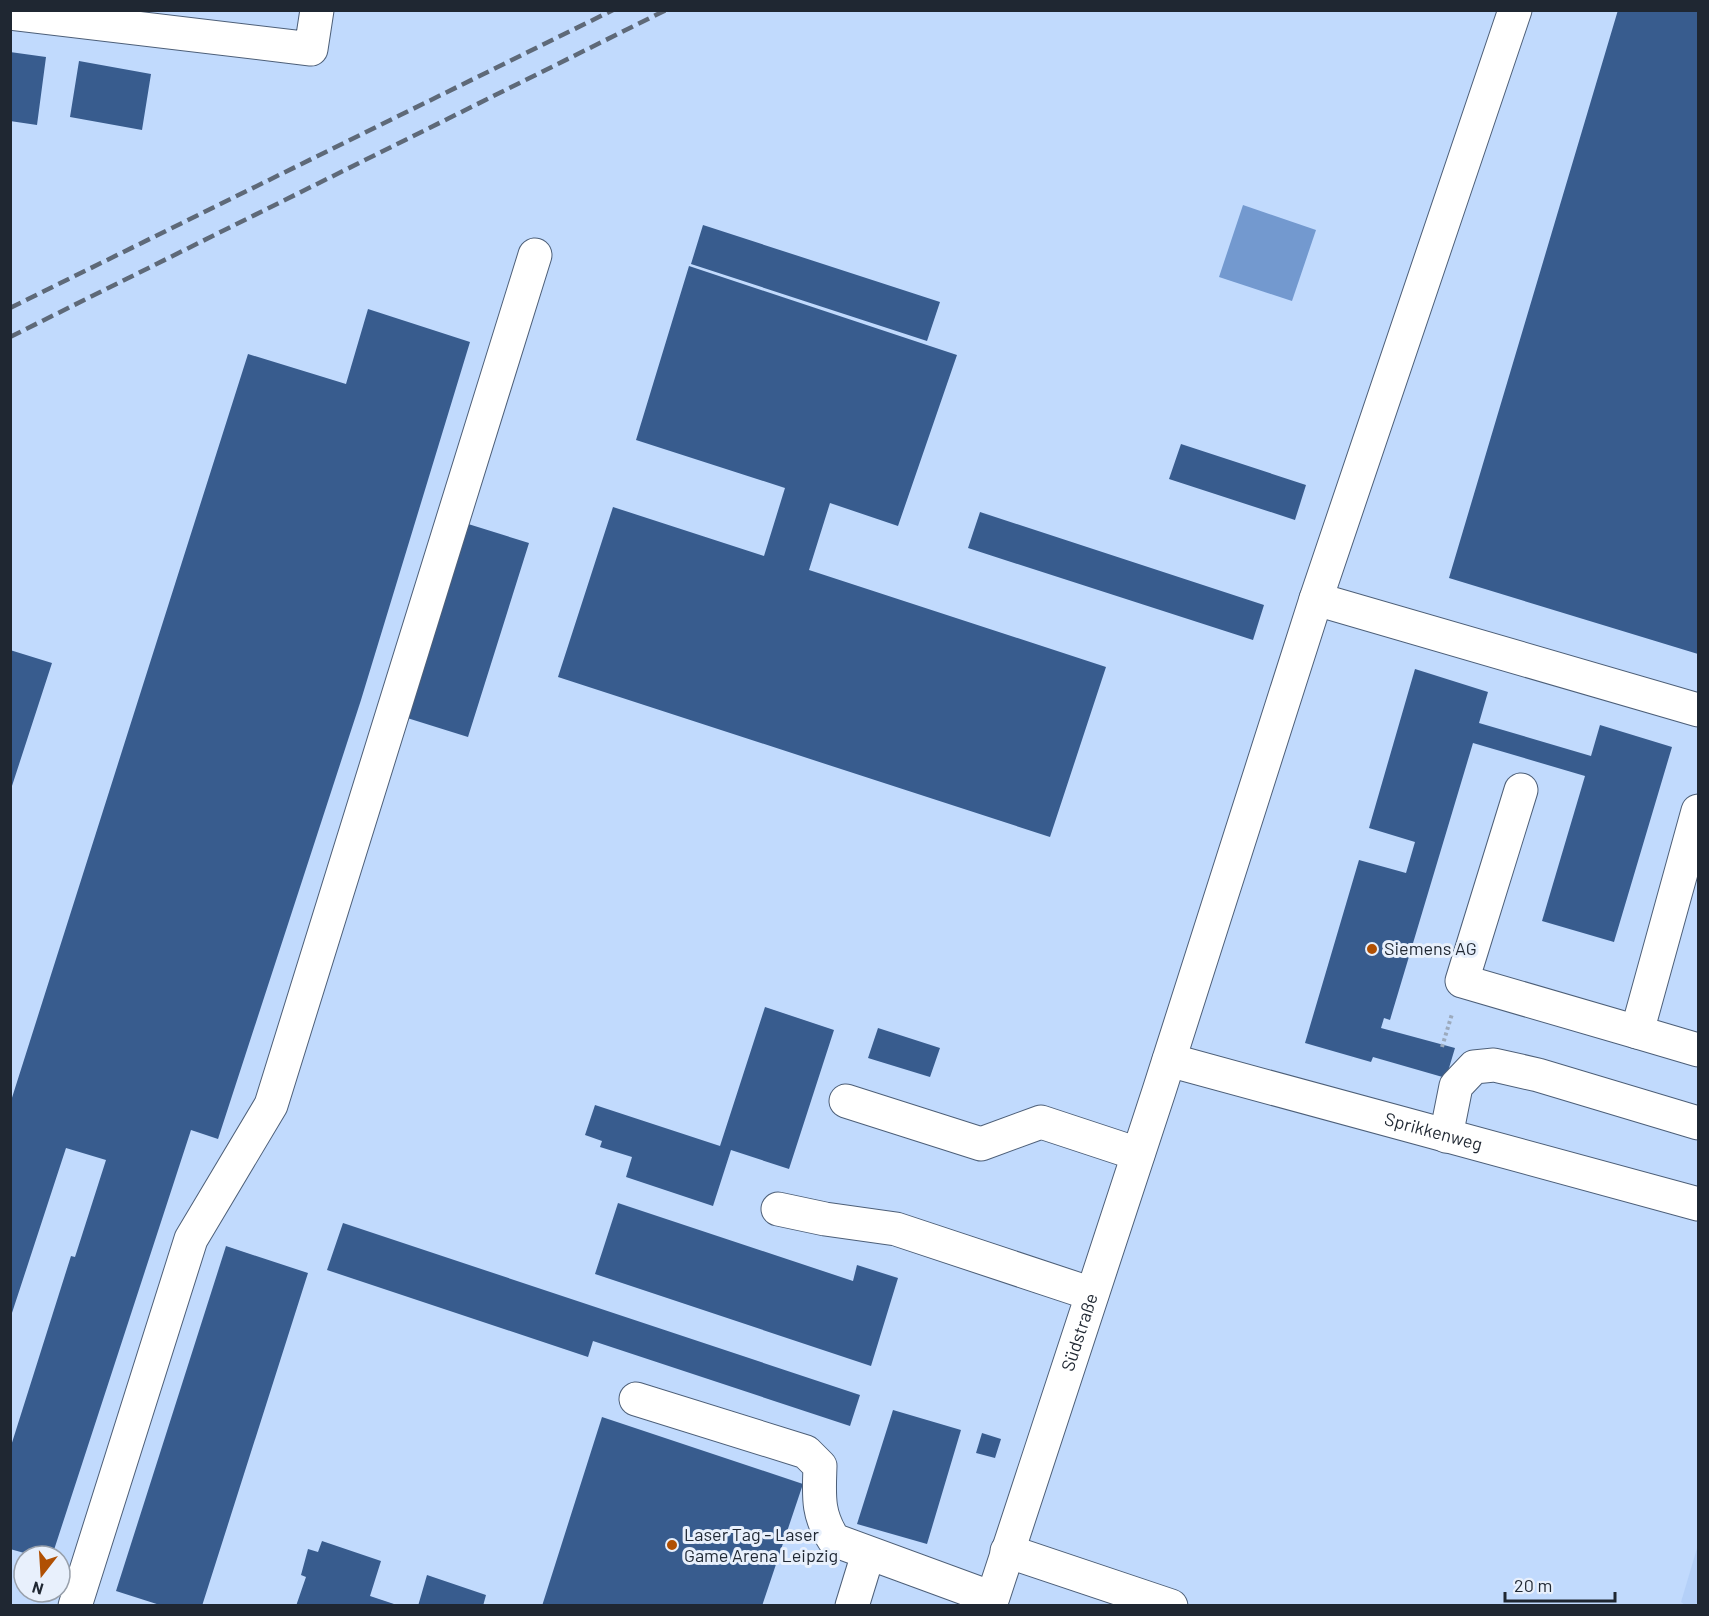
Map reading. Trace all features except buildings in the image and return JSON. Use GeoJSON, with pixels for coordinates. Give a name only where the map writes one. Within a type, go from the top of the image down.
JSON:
{"type":"FeatureCollection","features":[{"type":"Feature","properties":{"kind":"street"},"geometry":{"type":"LineString","coordinates":[[10,13],[311,49],[317,10]]}},
{"type":"Feature","properties":{"kind":"street","name":"Südstraße"},"geometry":{"type":"LineString","coordinates":[[991,1602],[1169,1060],[1316,599],[1515,10]]}},
{"type":"Feature","properties":{"kind":"street"},"geometry":{"type":"LineString","coordinates":[[75,1605],[191,1239],[271,1105],[535,255]]}},
{"type":"Feature","properties":{"kind":"street"},"geometry":{"type":"LineString","coordinates":[[1316,599],[1698,710]]}},
{"type":"Feature","properties":{"kind":"street"},"geometry":{"type":"LineString","coordinates":[[1521,789],[1461,981],[1698,1050]]}},
{"type":"Feature","properties":{"kind":"street"},"geometry":{"type":"LineString","coordinates":[[1637,1032],[1698,811]]}},
{"type":"Feature","properties":{"kind":"street","name":"Sprikkenweg"},"geometry":{"type":"LineString","coordinates":[[1169,1060],[1698,1204]]}},
{"type":"Feature","properties":{"kind":"street"},"geometry":{"type":"LineString","coordinates":[[1446,1136],[1456,1086],[1474,1067],[1494,1065],[1538,1075],[1698,1123]]}},
{"type":"Feature","properties":{"kind":"street"},"geometry":{"type":"LineString","coordinates":[[846,1101],[981,1144],[1041,1122],[1138,1154]]}},
{"type":"Feature","properties":{"kind":"street"},"geometry":{"type":"LineString","coordinates":[[778,1209],[825,1219],[876,1224],[896,1229],[1092,1294]]}},
{"type":"Feature","properties":{"kind":"street"},"geometry":{"type":"LineString","coordinates":[[636,1399],[806,1452],[820,1466],[819,1494],[822,1522],[834,1540],[991,1602]]}},
{"type":"Feature","properties":{"kind":"street"},"geometry":{"type":"LineString","coordinates":[[1007,1551],[1172,1605]]}},
{"type":"Feature","properties":{"kind":"street"},"geometry":{"type":"LineString","coordinates":[[852,1605],[868,1554]]}},
{"type":"Feature","properties":{"kind":"shaded area"},"geometry":{"type":"Polygon","coordinates":[[[10,11],[1698,11],[1698,1605],[11,1605],[10,11]]]}},
{"type":"Feature","properties":{"kind":"shaded area"},"geometry":{"type":"Polygon","coordinates":[[[1243,205],[1316,230],[1292,301],[1219,277],[1243,205]]]}},
{"type":"Feature","properties":{"kind":"shaded area"},"geometry":{"type":"Polygon","coordinates":[[[1698,1545],[1698,1605],[1685,1605],[1681,1602],[1698,1545]]]}},
{"type":"Feature","properties":{"kind":"railway"},"geometry":{"type":"LineString","coordinates":[[10,308],[613,10]]}},
{"type":"Feature","properties":{"kind":"railway"},"geometry":{"type":"LineString","coordinates":[[10,337],[666,10]]}},
{"type":"Feature","properties":{"kind":"place","name":"Siemens AG"},"geometry":{"type":"Point","coordinates":[1372,949]}},
{"type":"Feature","properties":{"kind":"place","name":"Laser Tag - Laser Game Arena Leipzig"},"geometry":{"type":"Point","coordinates":[672,1545]}}]}
